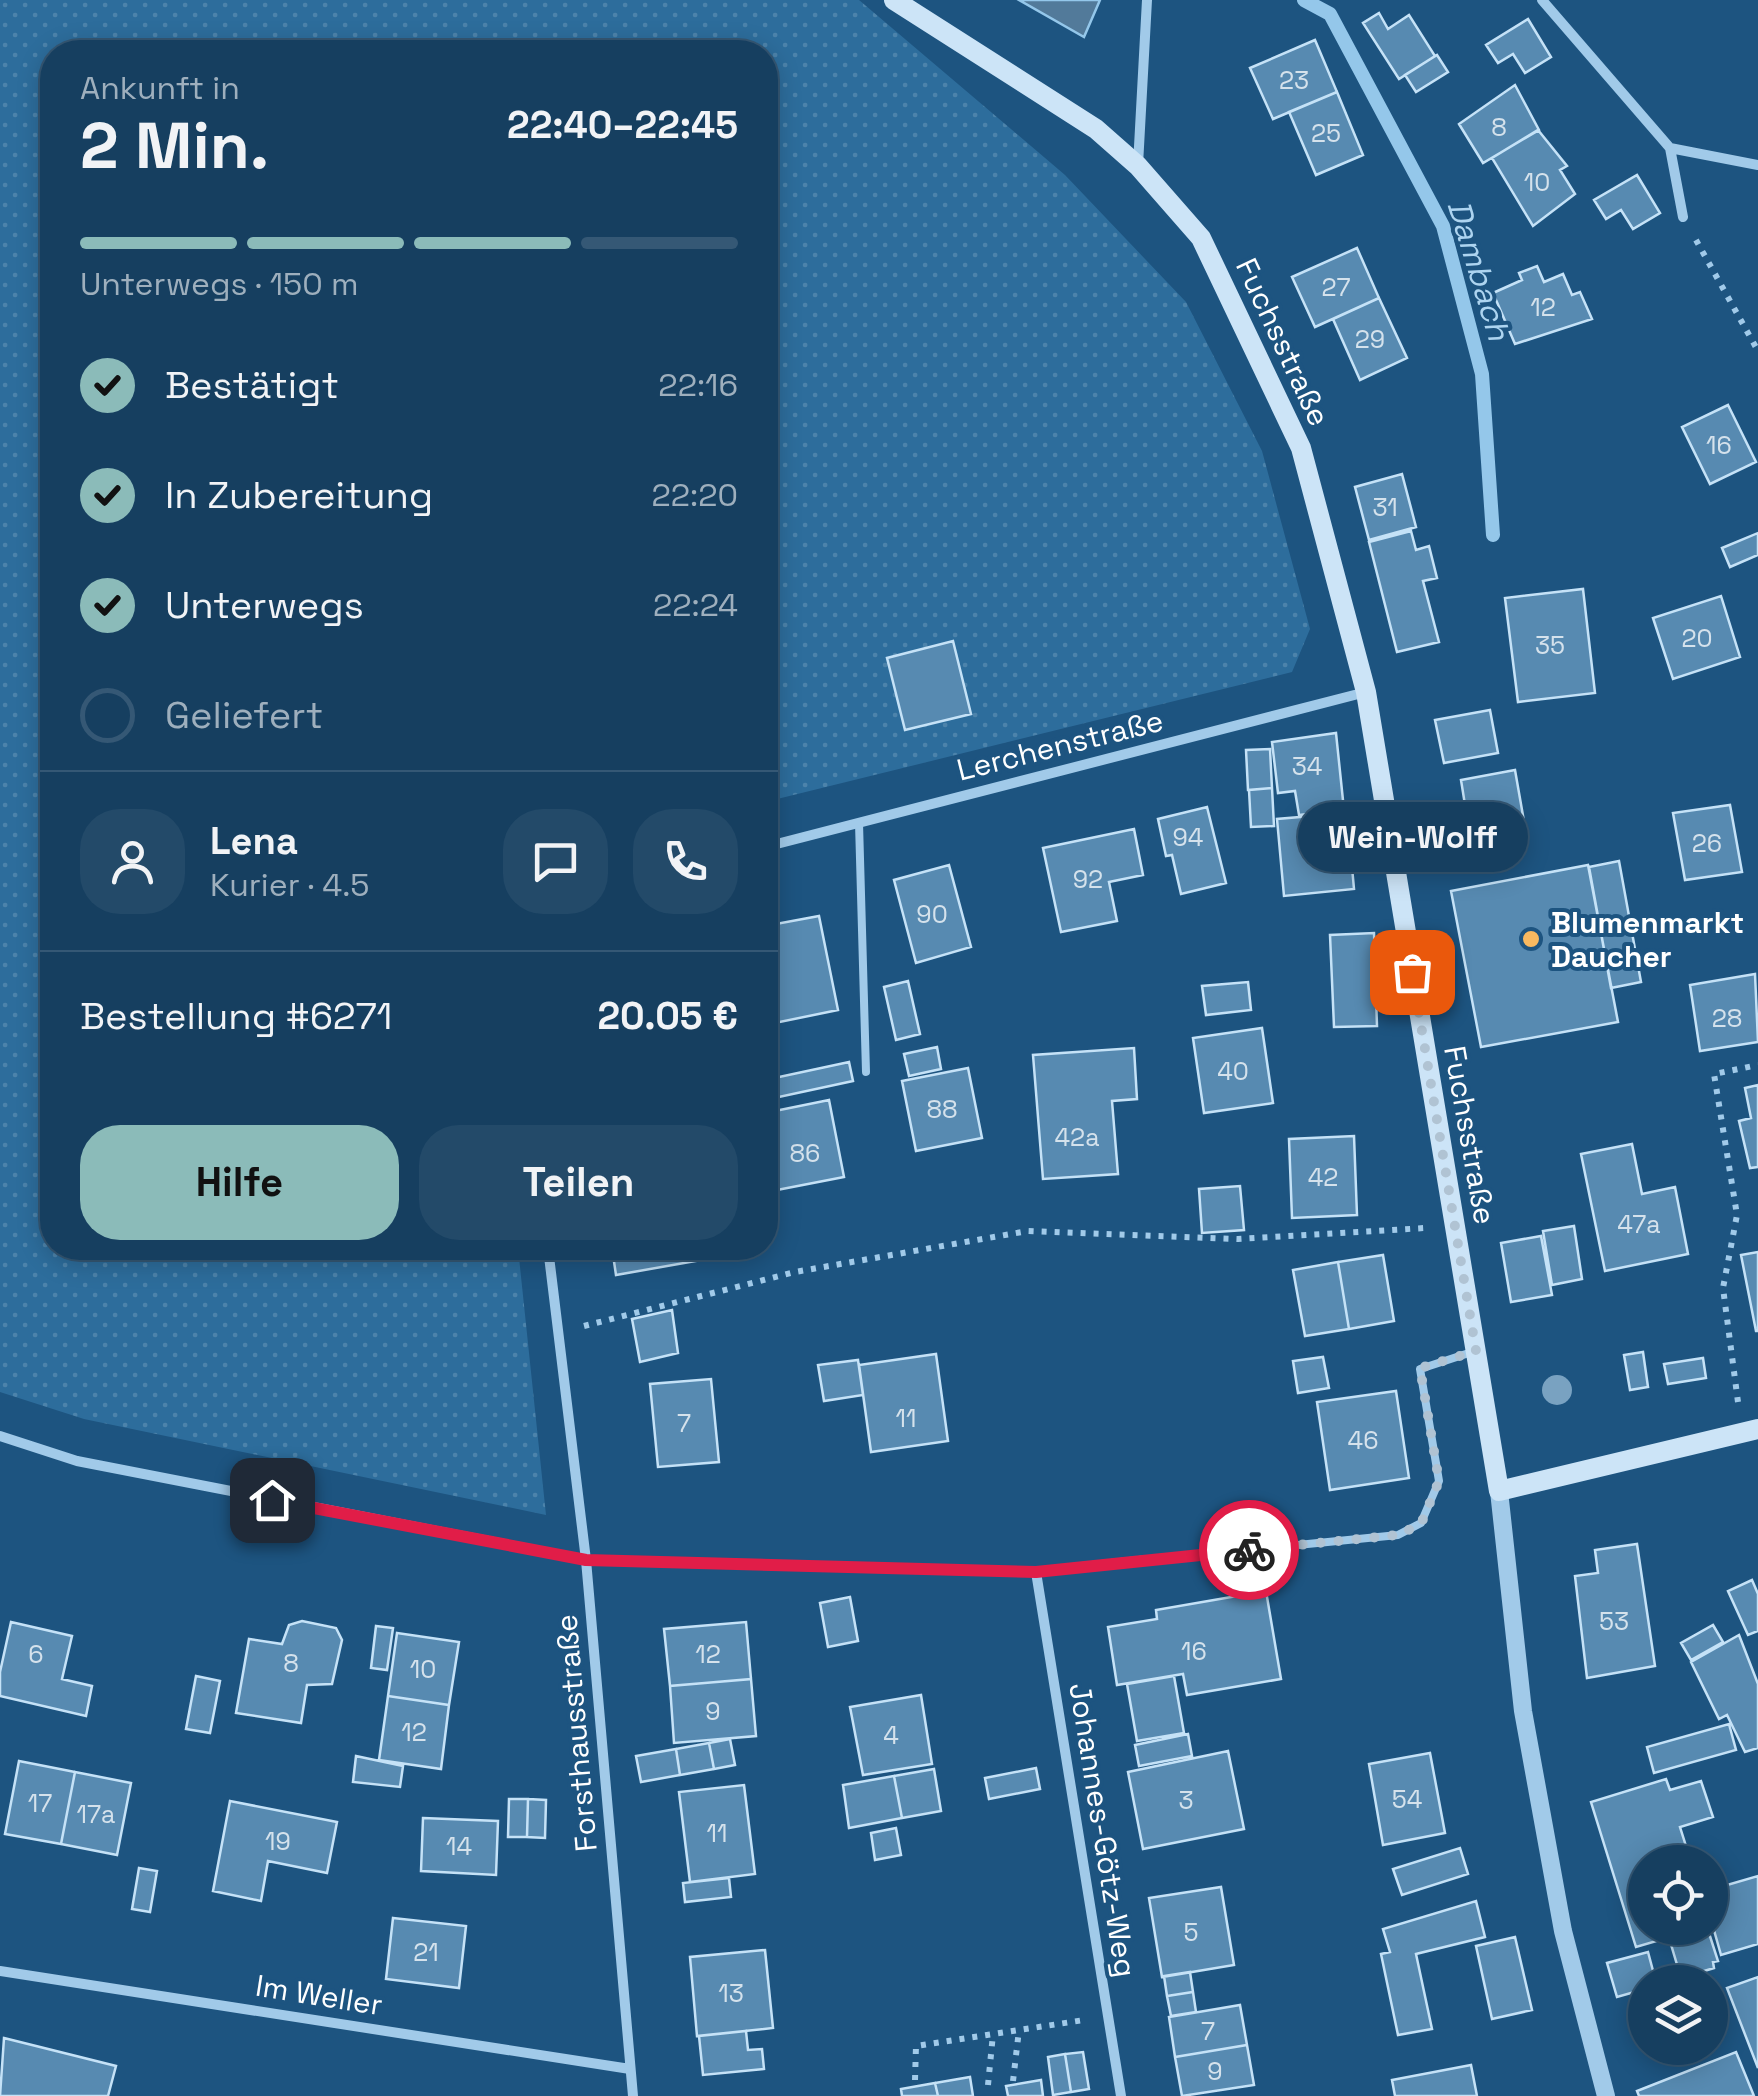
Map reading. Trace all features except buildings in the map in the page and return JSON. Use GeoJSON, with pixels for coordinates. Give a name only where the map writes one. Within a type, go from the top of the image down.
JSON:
{"type":"FeatureCollection","features":[{"type":"Feature","properties":{"kind":"main road","name":"Fuchsstraße"},"geometry":{"type":"LineString","coordinates":[[894,0],[1096,129],[1138,166],[1200,238],[1301,448],[1366,692],[1499,1491]]}},
{"type":"Feature","properties":{"kind":"main road"},"geometry":{"type":"LineString","coordinates":[[1499,1491],[1750,1431]]}},
{"type":"Feature","properties":{"kind":"street"},"geometry":{"type":"LineString","coordinates":[[1138,166],[1148,0]]}},
{"type":"Feature","properties":{"kind":"street"},"geometry":{"type":"LineString","coordinates":[[1542,0],[1670,148],[1683,217]]}},
{"type":"Feature","properties":{"kind":"street"},"geometry":{"type":"LineString","coordinates":[[1670,148],[1758,165]]}},
{"type":"Feature","properties":{"kind":"street","name":"Lerchenstraße"},"geometry":{"type":"LineString","coordinates":[[778,844],[1366,692]]}},
{"type":"Feature","properties":{"kind":"street","name":"Forsthausstraße"},"geometry":{"type":"LineString","coordinates":[[549,1260],[586,1560],[633,2096]]}},
{"type":"Feature","properties":{"kind":"street"},"geometry":{"type":"LineString","coordinates":[[0,1436],[76,1462],[586,1560],[1036,1572],[1148,1560]]}},
{"type":"Feature","properties":{"kind":"street","name":"Fuchsstraße"},"geometry":{"type":"LineString","coordinates":[[1499,1491],[1527,1730],[1563,1932],[1606,2096]]}},
{"type":"Feature","properties":{"kind":"street","name":"Johannes-Götz-Weg"},"geometry":{"type":"LineString","coordinates":[[1036,1572],[1121,2096]]}},
{"type":"Feature","properties":{"kind":"street","name":"Im Weller"},"geometry":{"type":"LineString","coordinates":[[0,1970],[630,2068]]}},
{"type":"Feature","properties":{"kind":"lane"},"geometry":{"type":"LineString","coordinates":[[859,823],[866,1072]]}},
{"type":"Feature","properties":{"kind":"lane"},"geometry":{"type":"LineString","coordinates":[[1148,1560],[1398,1535],[1421,1524],[1439,1481],[1420,1368],[1476,1351]]}},
{"type":"Feature","properties":{"kind":"path"},"geometry":{"type":"LineString","coordinates":[[1683,217],[1758,350]]}},
{"type":"Feature","properties":{"kind":"path"},"geometry":{"type":"LineString","coordinates":[[1750,1431],[1723,1288],[1737,1215],[1714,1074],[1758,1065]]}},
{"type":"Feature","properties":{"kind":"path"},"geometry":{"type":"LineString","coordinates":[[558,1332],[795,1272],[1028,1230],[1238,1239],[1455,1225]]}},
{"type":"Feature","properties":{"kind":"path"},"geometry":{"type":"LineString","coordinates":[[915,2080],[916,2046],[1109,2017]]}},
{"type":"Feature","properties":{"kind":"path"},"geometry":{"type":"LineString","coordinates":[[1013,2081],[1020,2030]]}},
{"type":"Feature","properties":{"kind":"path"},"geometry":{"type":"LineString","coordinates":[[988,2085],[993,2034]]}},
{"type":"Feature","properties":{"kind":"shaded area"},"geometry":{"type":"Polygon","coordinates":[[[0,0],[859,0],[1065,175],[1186,302],[1262,451],[1310,629],[1292,672],[778,799],[778,40],[40,40],[40,1260],[519,1260],[546,1515],[84,1419],[0,1392],[0,0]]]}},
{"type":"Feature","properties":{"kind":"shaded area"},"geometry":{"type":"Polygon","coordinates":[[[1019,0],[1100,0],[1084,37],[1019,0]]]}},
{"type":"Feature","properties":{"kind":"waterway","name":"Dambach"},"geometry":{"type":"LineString","coordinates":[[1304,0],[1330,14],[1443,226],[1482,374],[1493,535]]}},
{"type":"Feature","properties":{"kind":"way so far"},"geometry":{"type":"LineString","coordinates":[[1249,1550],[1398,1535],[1421,1524],[1435,1500],[1439,1481],[1420,1368],[1422,1364],[1476,1351],[1412,972]]}},
{"type":"Feature","properties":{"kind":"place","name":"Blumenmarkt Daucher"},"geometry":{"type":"Point","coordinates":[1531,939]}},
{"type":"Feature","properties":{"kind":"place","name":"Wein-Wolff"},"geometry":{"type":"Point","coordinates":[1412,972]}},
{"type":"Feature","properties":{"kind":"route"},"geometry":{"type":"LineString","coordinates":[[272,1500],[586,1560],[1036,1572],[1249,1550]]}}]}
